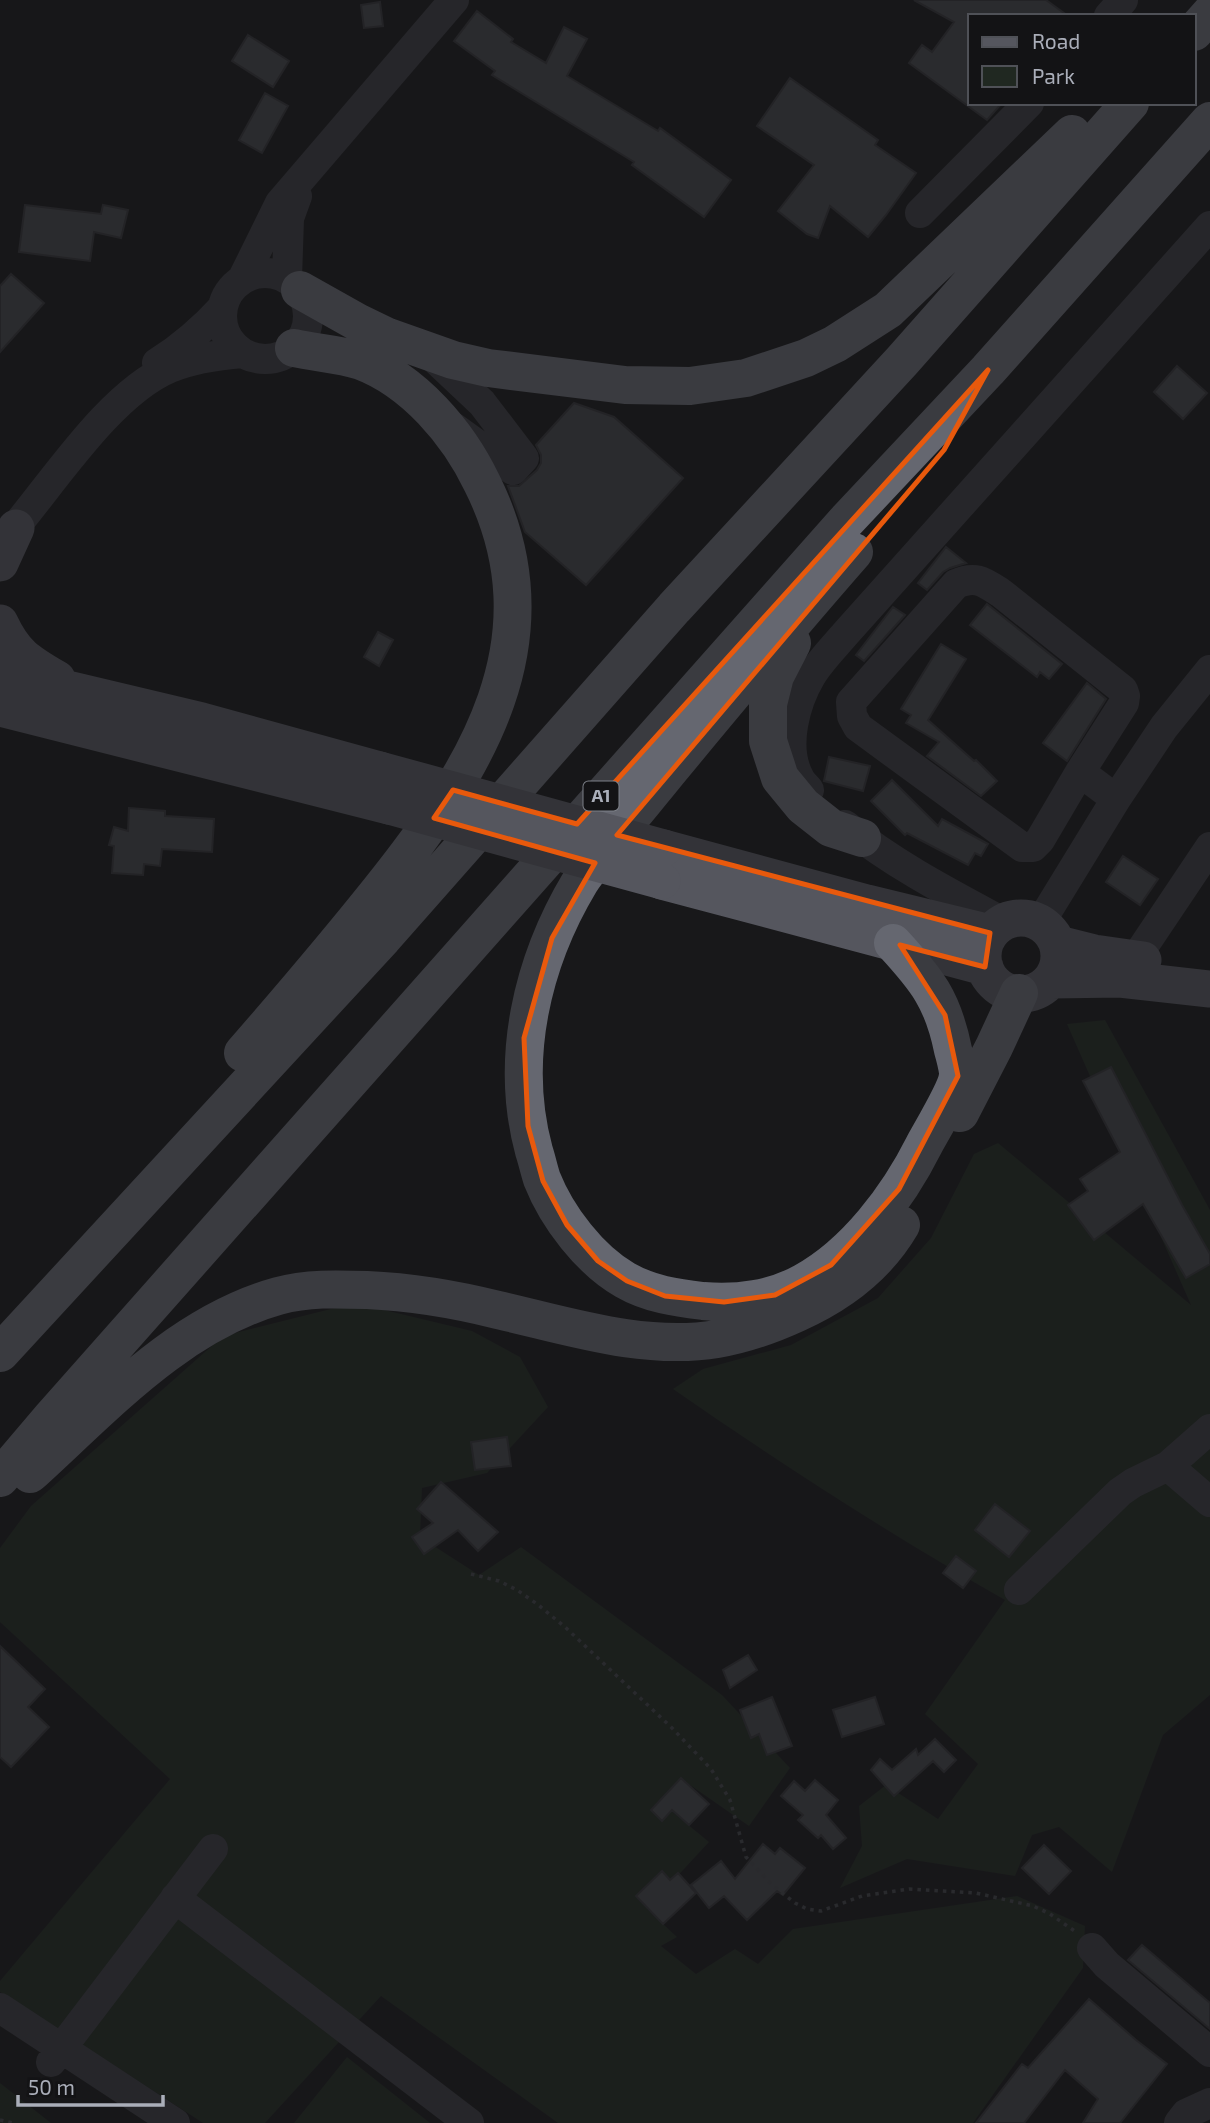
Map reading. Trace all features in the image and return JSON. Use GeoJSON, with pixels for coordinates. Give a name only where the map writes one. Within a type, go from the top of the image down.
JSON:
{"type":"FeatureCollection","features":[{"type":"Feature","properties":{"kind":"highway"},"geometry":{"type":"LineString","coordinates":[[1196,14],[1210,1]]}},
{"type":"Feature","properties":{"kind":"highway"},"geometry":{"type":"LineString","coordinates":[[1196,30],[1210,14]]}},
{"type":"Feature","properties":{"kind":"highway"},"geometry":{"type":"LineString","coordinates":[[293,284],[388,337],[428,352],[488,368],[661,387],[746,379],[776,370],[835,344],[888,310],[1102,105]]}},
{"type":"Feature","properties":{"kind":"highway"},"geometry":{"type":"LineString","coordinates":[[0,1353],[383,938],[674,608],[902,361],[1128,105]]}},
{"type":"Feature","properties":{"kind":"highway","name":"A1"},"geometry":{"type":"LineString","coordinates":[[0,1478],[829,540],[988,370],[1210,121]]}},
{"type":"Feature","properties":{"kind":"highway"},"geometry":{"type":"LineString","coordinates":[[0,1332],[56,1264],[243,1054],[415,845],[455,787],[481,737],[498,694],[510,643],[513,616],[510,569],[499,523],[478,474],[464,451],[430,410],[391,377],[362,362],[294,348]]}},
{"type":"Feature","properties":{"kind":"highway"},"geometry":{"type":"LineString","coordinates":[[988,370],[944,450],[819,592],[581,880],[552,938],[538,975],[524,1038],[523,1084],[527,1126],[543,1181],[567,1225],[598,1261],[627,1281],[665,1296],[724,1302],[775,1295],[802,1283],[831,1265],[860,1237],[899,1189],[958,1076],[1007,963]]}},
{"type":"Feature","properties":{"kind":"highway"},"geometry":{"type":"LineString","coordinates":[[819,592],[775,676],[768,704],[768,741],[780,778],[803,806],[831,828],[862,838]]}},
{"type":"Feature","properties":{"kind":"highway"},"geometry":{"type":"LineString","coordinates":[[893,943],[932,989],[945,1015],[958,1076]]}},
{"type":"Feature","properties":{"kind":"highway"},"geometry":{"type":"LineString","coordinates":[[0,1501],[113,1398],[176,1346],[227,1315],[278,1296],[323,1288],[401,1291],[447,1298],[611,1337],[658,1342],[715,1339],[764,1328],[837,1293],[868,1267],[898,1230],[924,1186],[994,1047],[1007,963]]}},
{"type":"Feature","properties":{"kind":"main road"},"geometry":{"type":"LineString","coordinates":[[0,563],[4,525]]}},
{"type":"Feature","properties":{"kind":"main road"},"geometry":{"type":"LineString","coordinates":[[0,623],[24,660],[76,691]]}},
{"type":"Feature","properties":{"kind":"main road"},"geometry":{"type":"LineString","coordinates":[[0,673],[202,721],[380,770],[893,943],[1007,963],[1210,989]]}},
{"type":"Feature","properties":{"kind":"main road"},"geometry":{"type":"LineString","coordinates":[[0,708],[389,806],[663,864],[867,903],[1007,963],[1057,969],[1059,957],[1049,934]]}},
{"type":"Feature","properties":{"kind":"main road"},"geometry":{"type":"LineString","coordinates":[[1007,963],[1015,918],[1028,918],[1049,934],[1135,959],[1210,969]]}},
{"type":"Feature","properties":{"kind":"street"},"geometry":{"type":"LineString","coordinates":[[304,175],[289,218],[293,284],[307,307],[305,333],[287,353],[270,359],[260,358],[243,353],[225,333],[223,307],[230,290],[243,278],[281,203],[304,175],[454,0]]}},
{"type":"Feature","properties":{"kind":"street"},"geometry":{"type":"LineString","coordinates":[[1111,14],[1124,0]]}},
{"type":"Feature","properties":{"kind":"street"},"geometry":{"type":"LineString","coordinates":[[920,213],[1027,105]]}},
{"type":"Feature","properties":{"kind":"street"},"geometry":{"type":"LineString","coordinates":[[1007,963],[932,884],[862,838],[812,794],[799,777],[793,757],[795,712],[812,674],[846,633],[1210,226]]}},
{"type":"Feature","properties":{"kind":"street"},"geometry":{"type":"LineString","coordinates":[[243,278],[269,273],[293,284]]}},
{"type":"Feature","properties":{"kind":"street"},"geometry":{"type":"LineString","coordinates":[[4,525],[73,435],[106,401],[146,369],[187,343],[223,307]]}},
{"type":"Feature","properties":{"kind":"street"},"geometry":{"type":"LineString","coordinates":[[428,352],[482,404],[524,457],[513,470],[430,410]]}},
{"type":"Feature","properties":{"kind":"street"},"geometry":{"type":"LineString","coordinates":[[4,525],[100,422],[131,393],[169,368],[206,358],[243,353]]}},
{"type":"Feature","properties":{"kind":"street"},"geometry":{"type":"LineString","coordinates":[[968,579],[984,582],[1123,690],[1124,703],[1080,772],[1040,840],[1033,847],[1022,847],[858,727],[852,716],[851,702],[956,584],[968,579]]}},
{"type":"Feature","properties":{"kind":"street"},"geometry":{"type":"LineString","coordinates":[[1049,934],[1116,799],[1164,727],[1210,670]]}},
{"type":"Feature","properties":{"kind":"street"},"geometry":{"type":"LineString","coordinates":[[1080,772],[1116,799]]}},
{"type":"Feature","properties":{"kind":"street"},"geometry":{"type":"LineString","coordinates":[[1135,959],[1210,847]]}},
{"type":"Feature","properties":{"kind":"street"},"geometry":{"type":"LineString","coordinates":[[1019,1590],[1126,1487],[1168,1466],[1210,1429]]}},
{"type":"Feature","properties":{"kind":"street"},"geometry":{"type":"LineString","coordinates":[[1168,1466],[1210,1502]]}},
{"type":"Feature","properties":{"kind":"street"},"geometry":{"type":"LineString","coordinates":[[56,2055],[213,1849]]}},
{"type":"Feature","properties":{"kind":"street"},"geometry":{"type":"LineString","coordinates":[[175,1898],[469,2123]]}},
{"type":"Feature","properties":{"kind":"street"},"geometry":{"type":"LineString","coordinates":[[1092,1948],[1107,1965],[1210,2052]]}},
{"type":"Feature","properties":{"kind":"street"},"geometry":{"type":"LineString","coordinates":[[0,2008],[143,2123]]}},
{"type":"Feature","properties":{"kind":"street"},"geometry":{"type":"LineString","coordinates":[[0,2031],[56,2055],[175,2123]]}},
{"type":"Feature","properties":{"kind":"street"},"geometry":{"type":"LineString","coordinates":[[1179,2123],[1186,2114],[1210,2104]]}},
{"type":"Feature","properties":{"kind":"path"},"geometry":{"type":"LineString","coordinates":[[471,1574],[499,1581],[537,1604],[672,1728],[711,1769],[730,1800],[746,1857],[756,1870],[795,1903],[807,1909],[821,1911],[862,1896],[909,1889],[976,1893],[1019,1901],[1050,1913],[1080,1935],[1092,1948]]}},
{"type":"Feature","properties":{"kind":"path"},"geometry":{"type":"LineString","coordinates":[[0,2120],[13,2123]]}},
{"type":"Feature","properties":{"kind":"highlighted area"},"geometry":{"type":"Polygon","coordinates":[[[988,370],[944,450],[617,835],[990,933],[985,967],[900,945],[945,1015],[958,1076],[899,1189],[831,1265],[775,1295],[724,1302],[665,1296],[627,1281],[598,1261],[567,1225],[543,1181],[528,1126],[524,1038],[552,938],[595,863],[434,818],[453,790],[577,824],[988,370]]]}},
{"type":"Feature","properties":{"kind":"green space"},"geometry":{"type":"Polygon","coordinates":[[[1105,1020],[1210,1210],[1210,1695],[1163,1735],[1112,1872],[1059,1827],[1032,1835],[1015,1876],[907,1859],[840,1888],[862,1846],[859,1806],[886,1785],[938,1819],[978,1764],[925,1714],[1005,1600],[837,1498],[673,1389],[703,1369],[791,1345],[878,1298],[931,1238],[974,1154],[998,1143],[1191,1305],[1067,1024],[1105,1020]]]}},
{"type":"Feature","properties":{"kind":"green space"},"geometry":{"type":"Polygon","coordinates":[[[355,1303],[472,1331],[520,1357],[548,1407],[487,1473],[422,1488],[420,1537],[479,1575],[521,1547],[722,1695],[790,1768],[749,1826],[690,1785],[669,1809],[709,1842],[647,1909],[677,1937],[661,1946],[696,1974],[735,1949],[758,1964],[793,1929],[1017,1896],[1085,1926],[1083,1968],[973,2123],[558,2123],[381,1996],[265,2123],[203,2123],[0,1992],[0,1981],[170,1779],[0,1622],[0,1548],[31,1506],[223,1336],[355,1303]]]}},
{"type":"Feature","properties":{"kind":"green space"},"geometry":{"type":"Polygon","coordinates":[[[347,2057],[430,2123],[294,2123],[347,2057]]]}},
{"type":"Feature","properties":{"kind":"green space"},"geometry":{"type":"Polygon","coordinates":[[[0,2083],[51,2123],[0,2123],[0,2083]]]}},
{"type":"Feature","properties":{"kind":"building"},"geometry":{"type":"Polygon","coordinates":[[[914,0],[1046,0],[1065,14],[968,14],[968,105],[1000,105],[987,120],[909,63],[922,45],[932,52],[954,22],[914,0]]]}},
{"type":"Feature","properties":{"kind":"building"},"geometry":{"type":"Polygon","coordinates":[[[380,2],[383,26],[364,28],[361,5],[380,2]]]}},
{"type":"Feature","properties":{"kind":"building"},"geometry":{"type":"Polygon","coordinates":[[[477,11],[513,39],[511,42],[546,63],[564,27],[587,39],[567,76],[658,131],[660,128],[731,180],[704,217],[632,165],[634,162],[492,75],[495,71],[454,41],[477,11]]]}},
{"type":"Feature","properties":{"kind":"building"},"geometry":{"type":"Polygon","coordinates":[[[248,35],[289,61],[273,87],[232,61],[248,35]]]}},
{"type":"Feature","properties":{"kind":"building"},"geometry":{"type":"Polygon","coordinates":[[[790,78],[878,140],[875,145],[916,173],[868,237],[830,206],[818,238],[807,234],[778,211],[814,165],[757,126],[790,78]]]}},
{"type":"Feature","properties":{"kind":"building"},"geometry":{"type":"Polygon","coordinates":[[[265,93],[288,106],[262,153],[239,140],[265,93]]]}},
{"type":"Feature","properties":{"kind":"building"},"geometry":{"type":"Polygon","coordinates":[[[25,205],[101,214],[103,205],[128,210],[121,238],[94,232],[90,261],[19,252],[25,205]]]}},
{"type":"Feature","properties":{"kind":"building"},"geometry":{"type":"Polygon","coordinates":[[[11,274],[44,303],[0,352],[0,286],[11,274]]]}},
{"type":"Feature","properties":{"kind":"building"},"geometry":{"type":"Polygon","coordinates":[[[1177,366],[1207,393],[1183,419],[1154,392],[1177,366]]]}},
{"type":"Feature","properties":{"kind":"building"},"geometry":{"type":"Polygon","coordinates":[[[574,403],[614,417],[683,478],[586,585],[525,532],[508,486],[519,486],[537,470],[541,455],[536,445],[574,403]]]}},
{"type":"Feature","properties":{"kind":"building"},"geometry":{"type":"Polygon","coordinates":[[[946,547],[966,563],[943,572],[927,590],[918,583],[946,547]]]}},
{"type":"Feature","properties":{"kind":"building"},"geometry":{"type":"Polygon","coordinates":[[[987,604],[1062,664],[1049,679],[1040,672],[1037,677],[970,625],[987,604]]]}},
{"type":"Feature","properties":{"kind":"building"},"geometry":{"type":"Polygon","coordinates":[[[893,607],[905,615],[864,661],[856,655],[893,607]]]}},
{"type":"Feature","properties":{"kind":"building"},"geometry":{"type":"Polygon","coordinates":[[[378,632],[393,640],[379,666],[364,657],[378,632]]]}},
{"type":"Feature","properties":{"kind":"building"},"geometry":{"type":"Polygon","coordinates":[[[941,644],[966,659],[928,720],[997,781],[981,796],[927,756],[939,742],[906,723],[911,715],[901,709],[941,644]]]}},
{"type":"Feature","properties":{"kind":"building"},"geometry":{"type":"Polygon","coordinates":[[[1087,683],[1106,699],[1067,761],[1043,743],[1087,683]]]}},
{"type":"Feature","properties":{"kind":"building"},"geometry":{"type":"Polygon","coordinates":[[[829,757],[870,766],[863,791],[824,781],[829,757]]]}},
{"type":"Feature","properties":{"kind":"building"},"geometry":{"type":"Polygon","coordinates":[[[892,780],[938,826],[942,819],[988,844],[981,856],[975,853],[968,865],[907,833],[905,835],[871,801],[892,780]]]}},
{"type":"Feature","properties":{"kind":"building"},"geometry":{"type":"Polygon","coordinates":[[[129,808],[165,811],[165,816],[214,819],[212,852],[162,849],[160,866],[144,864],[143,875],[112,873],[114,846],[109,845],[114,827],[128,831],[129,808]]]}},
{"type":"Feature","properties":{"kind":"building"},"geometry":{"type":"Polygon","coordinates":[[[1123,856],[1158,879],[1140,905],[1106,882],[1123,856]]]}},
{"type":"Feature","properties":{"kind":"building"},"geometry":{"type":"Polygon","coordinates":[[[1111,1067],[1210,1254],[1210,1264],[1186,1278],[1143,1204],[1094,1240],[1068,1205],[1088,1191],[1080,1179],[1120,1152],[1083,1081],[1111,1067]]]}},
{"type":"Feature","properties":{"kind":"building"},"geometry":{"type":"Polygon","coordinates":[[[507,1437],[511,1466],[475,1470],[471,1442],[507,1437]]]}},
{"type":"Feature","properties":{"kind":"building"},"geometry":{"type":"Polygon","coordinates":[[[441,1482],[498,1532],[478,1551],[458,1530],[424,1554],[412,1537],[433,1523],[417,1509],[441,1482]]]}},
{"type":"Feature","properties":{"kind":"building"},"geometry":{"type":"Polygon","coordinates":[[[995,1504],[1030,1531],[1009,1557],[975,1530],[995,1504]]]}},
{"type":"Feature","properties":{"kind":"building"},"geometry":{"type":"Polygon","coordinates":[[[956,1556],[976,1571],[963,1588],[943,1573],[956,1556]]]}},
{"type":"Feature","properties":{"kind":"building"},"geometry":{"type":"Polygon","coordinates":[[[0,1646],[45,1689],[28,1707],[49,1727],[11,1767],[0,1757],[0,1646]]]}},
{"type":"Feature","properties":{"kind":"building"},"geometry":{"type":"Polygon","coordinates":[[[748,1655],[757,1670],[730,1688],[723,1670],[748,1655]]]}},
{"type":"Feature","properties":{"kind":"building"},"geometry":{"type":"Polygon","coordinates":[[[772,1697],[792,1746],[767,1755],[759,1734],[751,1738],[740,1710],[772,1697]]]}},
{"type":"Feature","properties":{"kind":"building"},"geometry":{"type":"Polygon","coordinates":[[[875,1697],[884,1724],[842,1737],[833,1710],[875,1697]]]}},
{"type":"Feature","properties":{"kind":"building"},"geometry":{"type":"Polygon","coordinates":[[[935,1739],[956,1760],[944,1772],[933,1761],[894,1796],[871,1770],[880,1759],[892,1770],[916,1749],[918,1755],[935,1739]]]}},
{"type":"Feature","properties":{"kind":"building"},"geometry":{"type":"Polygon","coordinates":[[[681,1778],[709,1804],[689,1825],[672,1810],[662,1821],[651,1810],[681,1778]]]}},
{"type":"Feature","properties":{"kind":"building"},"geometry":{"type":"Polygon","coordinates":[[[815,1780],[838,1800],[826,1815],[846,1838],[833,1849],[821,1835],[818,1838],[798,1820],[803,1815],[781,1796],[794,1781],[805,1791],[815,1780]]]}},
{"type":"Feature","properties":{"kind":"building"},"geometry":{"type":"Polygon","coordinates":[[[763,1844],[775,1854],[780,1848],[805,1868],[783,1895],[777,1891],[747,1920],[724,1896],[709,1908],[691,1885],[721,1861],[735,1879],[763,1844]]]}},
{"type":"Feature","properties":{"kind":"building"},"geometry":{"type":"Polygon","coordinates":[[[1044,1845],[1071,1871],[1049,1894],[1022,1868],[1044,1845]]]}},
{"type":"Feature","properties":{"kind":"building"},"geometry":{"type":"Polygon","coordinates":[[[662,1871],[670,1880],[678,1873],[696,1893],[663,1924],[636,1896],[662,1871]]]}},
{"type":"Feature","properties":{"kind":"building"},"geometry":{"type":"Polygon","coordinates":[[[1142,1945],[1210,2003],[1210,2029],[1128,1960],[1142,1945]]]}},
{"type":"Feature","properties":{"kind":"building"},"geometry":{"type":"Polygon","coordinates":[[[1089,1999],[1167,2064],[1120,2123],[1083,2123],[1098,2099],[1065,2070],[1024,2123],[976,2123],[1022,2064],[1028,2068],[1089,1999]]]}}]}
